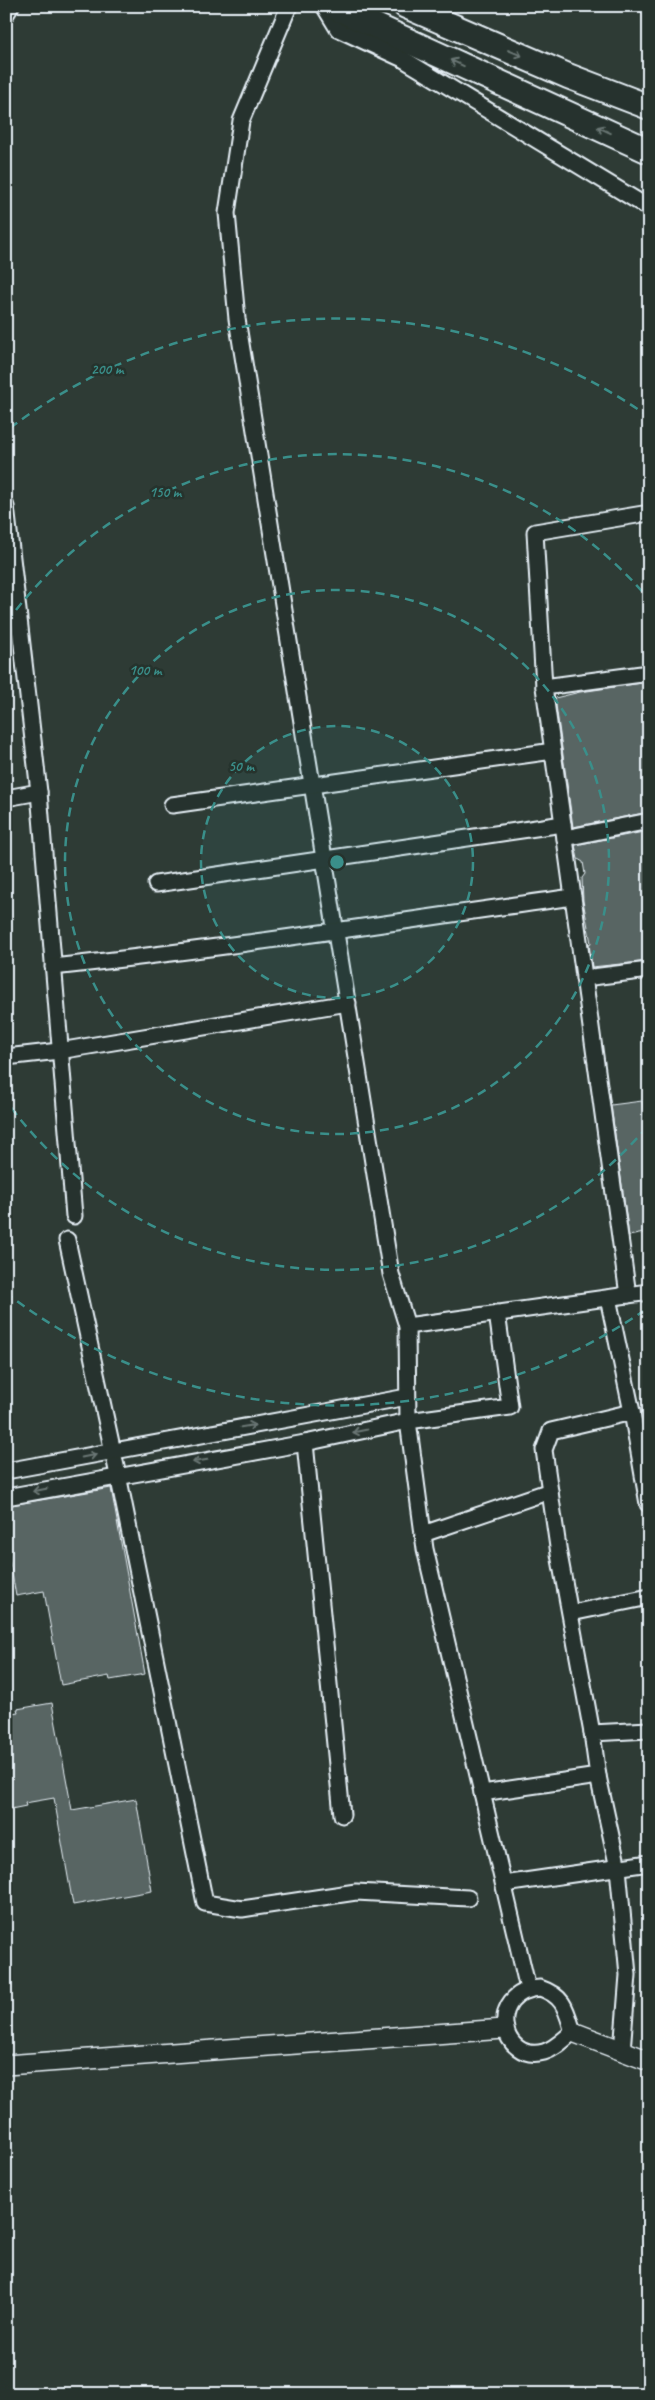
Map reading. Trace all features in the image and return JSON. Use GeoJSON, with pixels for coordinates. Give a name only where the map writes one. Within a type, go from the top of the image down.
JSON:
{"type":"FeatureCollection","features":[{"type":"Feature","properties":{"kind":"main road"},"geometry":{"type":"LineString","coordinates":[[332,6],[649,151]]}},
{"type":"Feature","properties":{"kind":"main road"},"geometry":{"type":"LineString","coordinates":[[406,6],[568,76],[649,107]]}},
{"type":"Feature","properties":{"kind":"street"},"geometry":{"type":"LineString","coordinates":[[6,14],[11,6]]}},
{"type":"Feature","properties":{"kind":"street"},"geometry":{"type":"LineString","coordinates":[[289,6],[241,121],[227,214],[237,318],[326,858],[391,1274],[407,1326],[408,1421],[423,1534],[528,1989]]}},
{"type":"Feature","properties":{"kind":"street"},"geometry":{"type":"LineString","coordinates":[[324,6],[338,29],[403,59],[649,208]]}},
{"type":"Feature","properties":{"kind":"street"},"geometry":{"type":"LineString","coordinates":[[6,506],[39,792],[74,1216]]}},
{"type":"Feature","properties":{"kind":"street"},"geometry":{"type":"LineString","coordinates":[[628,1295],[544,687],[534,532],[649,513]]}},
{"type":"Feature","properties":{"kind":"street"},"geometry":{"type":"LineString","coordinates":[[544,687],[649,672]]}},
{"type":"Feature","properties":{"kind":"street"},"geometry":{"type":"LineString","coordinates":[[172,805],[553,750]]}},
{"type":"Feature","properties":{"kind":"street"},"geometry":{"type":"LineString","coordinates":[[6,798],[39,792]]}},
{"type":"Feature","properties":{"kind":"street"},"geometry":{"type":"LineString","coordinates":[[156,884],[326,858],[649,821]]}},
{"type":"Feature","properties":{"kind":"street"},"geometry":{"type":"LineString","coordinates":[[53,967],[181,953],[337,929],[573,897]]}},
{"type":"Feature","properties":{"kind":"street"},"geometry":{"type":"LineString","coordinates":[[584,978],[649,970]]}},
{"type":"Feature","properties":{"kind":"street"},"geometry":{"type":"LineString","coordinates":[[6,1056],[59,1051],[348,1003]]}},
{"type":"Feature","properties":{"kind":"street"},"geometry":{"type":"LineString","coordinates":[[67,1240],[118,1475],[205,1903],[242,1909],[356,1892],[468,1898]]}},
{"type":"Feature","properties":{"kind":"street"},"geometry":{"type":"LineString","coordinates":[[407,1326],[649,1292]]}},
{"type":"Feature","properties":{"kind":"street"},"geometry":{"type":"LineString","coordinates":[[608,1298],[632,1412],[648,1504]]}},
{"type":"Feature","properties":{"kind":"street"},"geometry":{"type":"LineString","coordinates":[[6,1497],[118,1475],[306,1443],[408,1421],[510,1407],[497,1314]]}},
{"type":"Feature","properties":{"kind":"street"},"geometry":{"type":"LineString","coordinates":[[6,1471],[408,1397]]}},
{"type":"Feature","properties":{"kind":"street"},"geometry":{"type":"LineString","coordinates":[[622,2051],[628,1975],[618,1868],[598,1776],[544,1450],[551,1432],[632,1412]]}},
{"type":"Feature","properties":{"kind":"street"},"geometry":{"type":"LineString","coordinates":[[306,1443],[342,1815]]}},
{"type":"Feature","properties":{"kind":"street"},"geometry":{"type":"LineString","coordinates":[[423,1534],[550,1491]]}},
{"type":"Feature","properties":{"kind":"street"},"geometry":{"type":"LineString","coordinates":[[571,1613],[649,1597]]}},
{"type":"Feature","properties":{"kind":"street"},"geometry":{"type":"LineString","coordinates":[[592,1733],[649,1730]]}},
{"type":"Feature","properties":{"kind":"street"},"geometry":{"type":"LineString","coordinates":[[482,1793],[598,1776]]}},
{"type":"Feature","properties":{"kind":"street"},"geometry":{"type":"LineString","coordinates":[[504,1884],[649,1863]]}},
{"type":"Feature","properties":{"kind":"street"},"geometry":{"type":"LineString","coordinates":[[573,2032],[550,2049],[531,2053],[520,2049],[510,2040],[504,2029],[508,2004],[516,1995],[528,1989],[540,1988],[552,1992],[561,2001],[573,2032],[649,2061]]}},
{"type":"Feature","properties":{"kind":"street"},"geometry":{"type":"LineString","coordinates":[[6,2065],[504,2029]]}},
{"type":"Feature","properties":{"kind":"building"},"geometry":{"type":"Polygon","coordinates":[[[649,682],[649,812],[573,827],[555,698],[580,692],[649,682]]]}},
{"type":"Feature","properties":{"kind":"building"},"geometry":{"type":"Polygon","coordinates":[[[649,831],[649,961],[592,967],[589,944],[591,943],[583,901],[582,878],[585,874],[583,862],[578,859],[575,845],[649,831]]]}},
{"type":"Feature","properties":{"kind":"building"},"geometry":{"type":"Polygon","coordinates":[[[642,1101],[649,1146],[649,1232],[629,1236],[611,1105],[642,1101]]]}},
{"type":"Feature","properties":{"kind":"building"},"geometry":{"type":"Polygon","coordinates":[[[111,1488],[145,1674],[110,1680],[109,1676],[61,1685],[44,1591],[16,1596],[6,1540],[6,1506],[111,1488]]]}},
{"type":"Feature","properties":{"kind":"building"},"geometry":{"type":"Polygon","coordinates":[[[52,1703],[72,1810],[136,1799],[152,1891],[73,1905],[54,1798],[25,1803],[26,1806],[6,1810],[6,1714],[18,1712],[17,1709],[52,1703]]]}}]}
